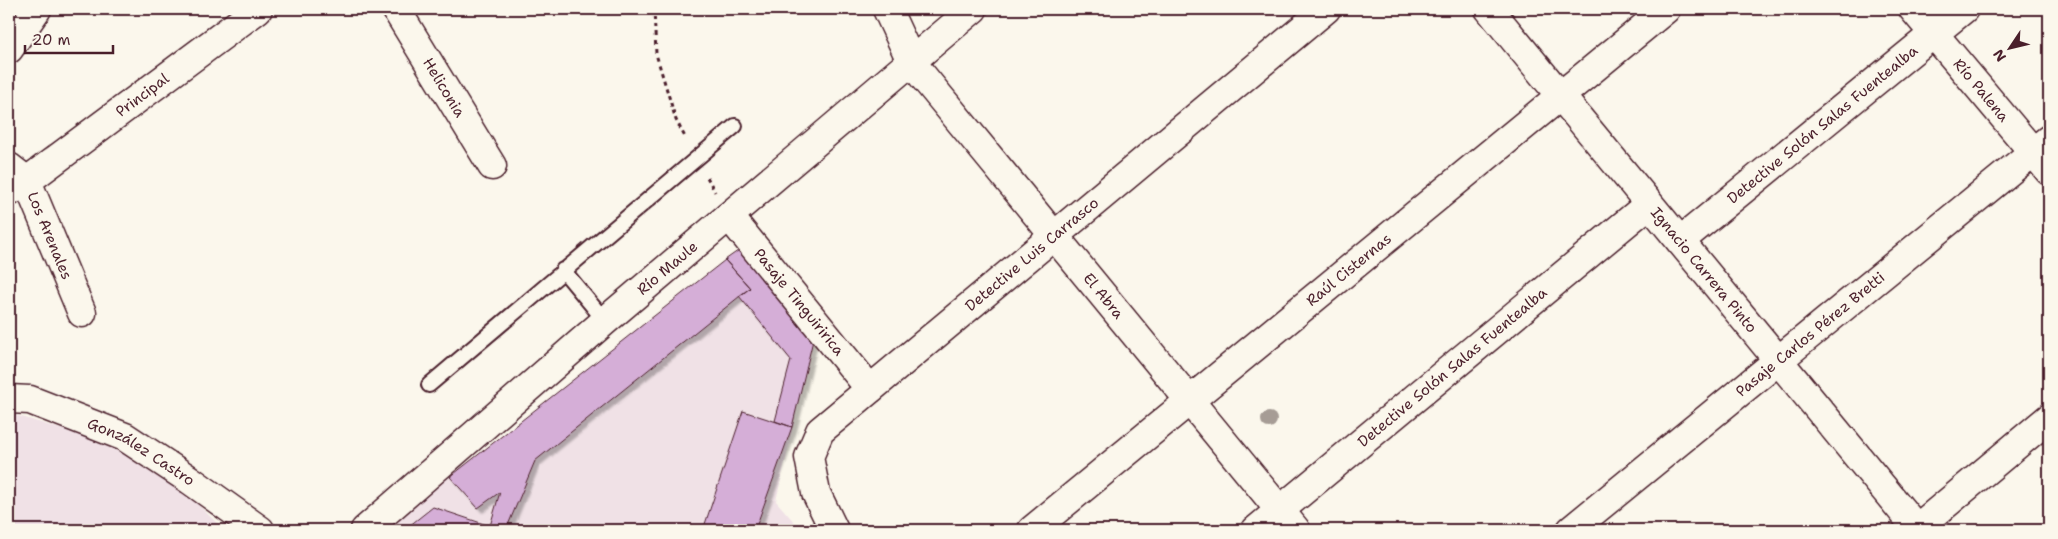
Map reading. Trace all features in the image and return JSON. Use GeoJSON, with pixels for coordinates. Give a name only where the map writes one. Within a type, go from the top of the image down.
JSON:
{"type":"FeatureCollection","features":[{"type":"Feature","properties":{"kind":"street"},"geometry":{"type":"LineString","coordinates":[[9,49],[37,9]]}},
{"type":"Feature","properties":{"kind":"street","name":"Principal"},"geometry":{"type":"LineString","coordinates":[[15,180],[258,9]]}},
{"type":"Feature","properties":{"kind":"street","name":"Heliconia"},"geometry":{"type":"LineString","coordinates":[[396,9],[492,166]]}},
{"type":"Feature","properties":{"kind":"street","name":"El Abra"},"geometry":{"type":"LineString","coordinates":[[888,9],[912,63],[1288,520]]}},
{"type":"Feature","properties":{"kind":"street","name":"Río Maule"},"geometry":{"type":"LineString","coordinates":[[365,530],[605,320],[912,63],[973,9]]}},
{"type":"Feature","properties":{"kind":"street","name":"Detective Luis Carrasco"},"geometry":{"type":"LineString","coordinates":[[834,530],[816,493],[810,457],[820,431],[1326,9]]}},
{"type":"Feature","properties":{"kind":"street","name":"Ignacio Carrera Pinto"},"geometry":{"type":"LineString","coordinates":[[1489,9],[1916,530]]}},
{"type":"Feature","properties":{"kind":"street","name":"Raúl Cisternas"},"geometry":{"type":"LineString","coordinates":[[1032,530],[1666,9]]}},
{"type":"Feature","properties":{"kind":"street","name":"Río Palena"},"geometry":{"type":"LineString","coordinates":[[1913,9],[2044,154]]}},
{"type":"Feature","properties":{"kind":"street","name":"Detective Solón Salas Fuentealba"},"geometry":{"type":"LineString","coordinates":[[1680,241],[1964,9]]}},
{"type":"Feature","properties":{"kind":"street","name":"Pasaje Carlos Pérez Bretti"},"geometry":{"type":"LineString","coordinates":[[1571,530],[1778,361],[2044,154]]}},
{"type":"Feature","properties":{"kind":"street","name":"Los Arenales"},"geometry":{"type":"LineString","coordinates":[[15,180],[82,313]]}},
{"type":"Feature","properties":{"kind":"street","name":"Detective Solón Salas Fuentealba"},"geometry":{"type":"LineString","coordinates":[[1256,530],[1288,520],[1649,204]]}},
{"type":"Feature","properties":{"kind":"street","name":"Pasaje Tinguiririca"},"geometry":{"type":"LineString","coordinates":[[729,216],[870,389]]}},
{"type":"Feature","properties":{"kind":"street","name":"González Castro"},"geometry":{"type":"LineString","coordinates":[[9,399],[30,400],[125,437],[260,530]]}},
{"type":"Feature","properties":{"kind":"street"},"geometry":{"type":"LineString","coordinates":[[1916,530],[2049,418]]}},
{"type":"Feature","properties":{"kind":"lane"},"geometry":{"type":"LineString","coordinates":[[429,384],[696,157],[736,126]]}},
{"type":"Feature","properties":{"kind":"lane"},"geometry":{"type":"LineString","coordinates":[[563,270],[605,320]]}},
{"type":"Feature","properties":{"kind":"path"},"geometry":{"type":"LineString","coordinates":[[654,9],[656,54],[676,120],[729,216]]}},
{"type":"Feature","properties":{"kind":"shaded area"},"geometry":{"type":"Polygon","coordinates":[[[742,248],[814,336],[776,501],[801,530],[382,530],[725,260],[742,248]]]}},
{"type":"Feature","properties":{"kind":"shaded area"},"geometry":{"type":"Polygon","coordinates":[[[9,413],[100,441],[179,486],[224,530],[9,530],[9,413]]]}},
{"type":"Feature","properties":{"kind":"building"},"geometry":{"type":"Polygon","coordinates":[[[742,248],[814,336],[792,427],[775,421],[791,360],[739,296],[750,288],[725,260],[742,248]]]}},
{"type":"Feature","properties":{"kind":"building"},"geometry":{"type":"Polygon","coordinates":[[[725,260],[750,288],[535,461],[506,530],[490,526],[500,492],[478,508],[450,477],[725,260]]]}},
{"type":"Feature","properties":{"kind":"building"},"geometry":{"type":"Polygon","coordinates":[[[743,411],[792,427],[755,530],[703,530],[743,411]]]}},
{"type":"Feature","properties":{"kind":"building"},"geometry":{"type":"Polygon","coordinates":[[[433,507],[490,526],[501,530],[404,530],[433,507]]]}}]}
